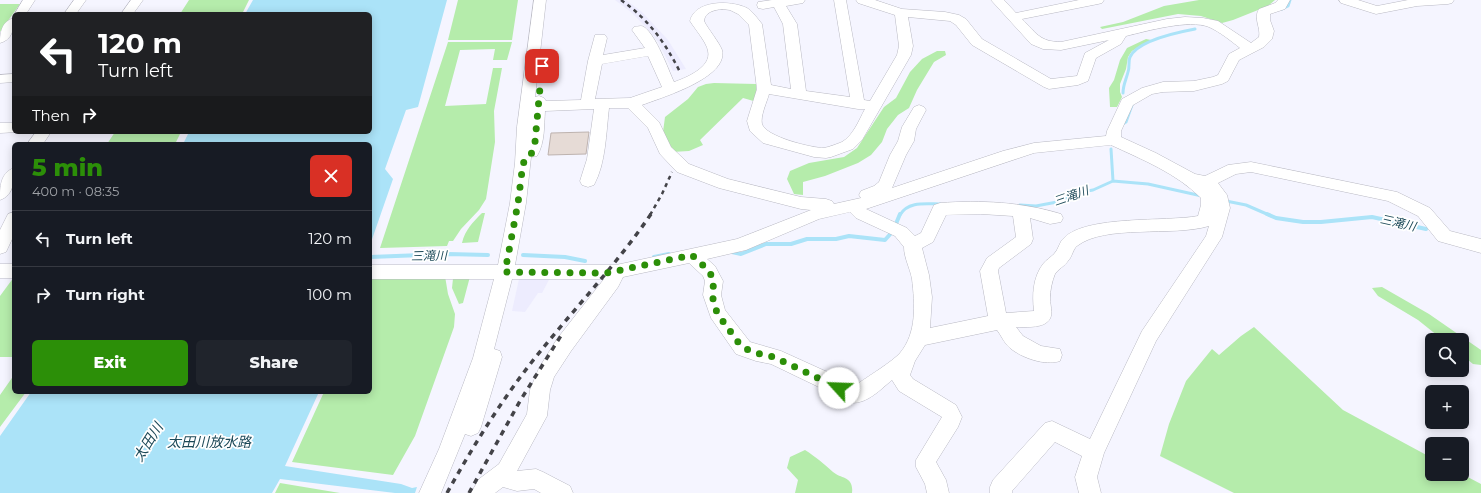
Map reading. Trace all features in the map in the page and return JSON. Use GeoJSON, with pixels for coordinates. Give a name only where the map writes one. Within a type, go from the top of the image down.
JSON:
{"type":"FeatureCollection","features":[{"type":"Feature","properties":{"kind":"street"},"geometry":{"type":"LineString","coordinates":[[21,12],[28,0]]}},
{"type":"Feature","properties":{"kind":"street"},"geometry":{"type":"LineString","coordinates":[[71,12],[80,0]]}},
{"type":"Feature","properties":{"kind":"street"},"geometry":{"type":"LineString","coordinates":[[128,12],[137,0]]}},
{"type":"Feature","properties":{"kind":"street"},"geometry":{"type":"LineString","coordinates":[[523,163],[530,158],[535,142],[539,106],[537,66],[540,0]]}},
{"type":"Feature","properties":{"kind":"street"},"geometry":{"type":"LineString","coordinates":[[430,493],[449,449],[482,358],[498,272],[518,203],[523,163],[524,127],[551,0]]}},
{"type":"Feature","properties":{"kind":"street"},"geometry":{"type":"LineString","coordinates":[[763,6],[799,0]]}},
{"type":"Feature","properties":{"kind":"street"},"geometry":{"type":"LineString","coordinates":[[840,0],[858,104]]}},
{"type":"Feature","properties":{"kind":"street"},"geometry":{"type":"LineString","coordinates":[[862,0],[901,13],[954,18],[961,22],[977,42],[1049,84],[1078,81],[1083,78],[1090,56],[1116,41],[1121,33]]}},
{"type":"Feature","properties":{"kind":"street"},"geometry":{"type":"LineString","coordinates":[[997,0],[1036,41],[1048,46],[1061,46],[1176,22],[1203,22],[1222,29],[1250,48]]}},
{"type":"Feature","properties":{"kind":"street"},"geometry":{"type":"LineString","coordinates":[[1013,17],[1098,0]]}},
{"type":"Feature","properties":{"kind":"street"},"geometry":{"type":"LineString","coordinates":[[1113,140],[1114,132],[1127,102],[1147,91],[1163,87],[1194,86],[1217,81],[1223,78],[1234,58],[1265,39],[1267,31],[1263,20],[1264,12],[1280,6],[1284,0]]}},
{"type":"Feature","properties":{"kind":"street"},"geometry":{"type":"LineString","coordinates":[[1345,0],[1376,10],[1417,2],[1448,0]]}},
{"type":"Feature","properties":{"kind":"street"},"geometry":{"type":"LineString","coordinates":[[778,3],[790,24],[798,94]]}},
{"type":"Feature","properties":{"kind":"street"},"geometry":{"type":"LineString","coordinates":[[539,106],[632,103],[691,81],[710,67],[715,58],[715,50],[697,21],[698,16],[704,10],[712,6],[733,6],[743,11],[755,24],[764,89],[754,121],[755,127],[768,139],[814,152],[826,153],[848,145],[857,136],[904,55],[906,46],[901,13]]}},
{"type":"Feature","properties":{"kind":"street"},"geometry":{"type":"LineString","coordinates":[[0,39],[12,24]]}},
{"type":"Feature","properties":{"kind":"street"},"geometry":{"type":"LineString","coordinates":[[639,30],[651,46],[670,89]]}},
{"type":"Feature","properties":{"kind":"street"},"geometry":{"type":"LineString","coordinates":[[588,181],[595,159],[595,61],[600,38]]}},
{"type":"Feature","properties":{"kind":"street"},"geometry":{"type":"LineString","coordinates":[[595,61],[653,51]]}},
{"type":"Feature","properties":{"kind":"street"},"geometry":{"type":"LineString","coordinates":[[0,79],[12,78]]}},
{"type":"Feature","properties":{"kind":"street"},"geometry":{"type":"LineString","coordinates":[[764,89],[875,106]]}},
{"type":"Feature","properties":{"kind":"street"},"geometry":{"type":"LineString","coordinates":[[632,103],[654,126],[665,150],[683,168],[725,184],[800,203],[828,208],[853,206],[868,202],[1008,155],[1034,148],[1113,140],[1199,180],[1219,195],[1222,208],[1214,237],[1149,336],[1094,452],[1086,476],[1090,493]]}},
{"type":"Feature","properties":{"kind":"street"},"geometry":{"type":"LineString","coordinates":[[372,272],[616,272],[740,245],[828,208],[880,190],[886,185],[898,154],[906,141],[909,127],[913,123],[919,110]]}},
{"type":"Feature","properties":{"kind":"street"},"geometry":{"type":"LineString","coordinates":[[0,128],[12,128]]}},
{"type":"Feature","properties":{"kind":"street"},"geometry":{"type":"LineString","coordinates":[[1199,180],[1226,170],[1240,167],[1252,167],[1391,196],[1424,212],[1434,222],[1444,236],[1481,246]]}},
{"type":"Feature","properties":{"kind":"street"},"geometry":{"type":"LineString","coordinates":[[919,338],[1002,321],[1040,318],[1043,314],[1041,297],[1048,270],[1061,258],[1070,242],[1082,234],[1103,229],[1170,227],[1205,222],[1211,201],[1199,180]]}},
{"type":"Feature","properties":{"kind":"street"},"geometry":{"type":"LineString","coordinates":[[853,206],[862,214],[901,232],[913,245],[913,252],[920,275],[923,297],[922,319],[919,338],[906,359],[900,377],[906,385],[949,411],[952,417],[926,460],[926,467],[935,480],[938,493]]}},
{"type":"Feature","properties":{"kind":"street"},"geometry":{"type":"LineString","coordinates":[[913,245],[927,237],[940,209],[959,208],[1020,210],[1042,217],[1055,218]]}},
{"type":"Feature","properties":{"kind":"street"},"geometry":{"type":"LineString","coordinates":[[1020,210],[1025,239],[993,263],[989,271],[997,316],[1016,342],[1039,354],[1053,355]]}},
{"type":"Feature","properties":{"kind":"street"},"geometry":{"type":"LineString","coordinates":[[0,247],[12,222]]}},
{"type":"Feature","properties":{"kind":"street"},"geometry":{"type":"LineString","coordinates":[[692,255],[709,271],[714,281],[712,295],[717,313],[744,348],[756,353],[774,357],[852,394],[859,394],[906,359]]}},
{"type":"Feature","properties":{"kind":"street"},"geometry":{"type":"LineString","coordinates":[[0,271],[12,271]]}},
{"type":"Feature","properties":{"kind":"street"},"geometry":{"type":"LineString","coordinates":[[471,427],[484,390],[510,296],[510,284],[498,272]]}},
{"type":"Feature","properties":{"kind":"street"},"geometry":{"type":"LineString","coordinates":[[482,493],[486,487],[501,477],[537,416],[540,390],[546,374],[564,345],[612,282],[616,272]]}},
{"type":"Feature","properties":{"kind":"street"},"geometry":{"type":"LineString","coordinates":[[1001,493],[1001,487],[1052,430],[1094,452]]}},
{"type":"Feature","properties":{"kind":"street"},"geometry":{"type":"LineString","coordinates":[[501,477],[517,480],[536,479],[562,493]]}},
{"type":"Feature","properties":{"kind":"shaded area"},"geometry":{"type":"Polygon","coordinates":[[[615,0],[626,0],[642,12],[668,40],[686,69],[673,71],[658,42],[647,28],[631,12],[615,0]]]}},
{"type":"Feature","properties":{"kind":"shaded area"},"geometry":{"type":"Polygon","coordinates":[[[551,276],[542,293],[538,293],[525,312],[512,311],[519,279],[551,276]]]}},
{"type":"Feature","properties":{"kind":"green space"},"geometry":{"type":"Polygon","coordinates":[[[189,0],[249,0],[243,12],[181,12],[189,0]]]}},
{"type":"Feature","properties":{"kind":"green space"},"geometry":{"type":"Polygon","coordinates":[[[458,0],[518,0],[512,40],[448,40],[458,0]]]}},
{"type":"Feature","properties":{"kind":"green space"},"geometry":{"type":"Polygon","coordinates":[[[1199,0],[1275,0],[1268,6],[1222,23],[1201,16],[1178,14],[1102,29],[1100,27],[1123,22],[1164,6],[1199,0]]]}},
{"type":"Feature","properties":{"kind":"green space"},"geometry":{"type":"Polygon","coordinates":[[[0,4],[20,4],[14,12],[12,12],[12,15],[0,32],[0,4]]]}},
{"type":"Feature","properties":{"kind":"green space"},"geometry":{"type":"Polygon","coordinates":[[[1146,39],[1151,40],[1132,51],[1128,57],[1126,69],[1120,84],[1120,92],[1122,97],[1117,107],[1110,107],[1109,88],[1114,80],[1120,60],[1127,48],[1146,39]]]}},
{"type":"Feature","properties":{"kind":"green space"},"geometry":{"type":"Polygon","coordinates":[[[448,42],[512,42],[507,60],[493,60],[495,49],[460,50],[445,106],[486,104],[493,68],[502,68],[494,111],[495,142],[486,199],[479,210],[461,229],[453,241],[449,241],[447,246],[380,248],[448,42]]]}},
{"type":"Feature","properties":{"kind":"green space"},"geometry":{"type":"Polygon","coordinates":[[[937,51],[945,51],[946,55],[934,62],[917,90],[909,108],[898,115],[887,129],[882,142],[871,155],[858,163],[825,176],[803,182],[803,195],[794,194],[787,179],[790,171],[809,163],[844,157],[857,148],[884,107],[896,98],[910,72],[922,59],[937,51]]]}},
{"type":"Feature","properties":{"kind":"green space"},"geometry":{"type":"Polygon","coordinates":[[[714,83],[756,84],[757,102],[743,98],[700,140],[703,145],[689,151],[672,152],[663,132],[665,117],[688,99],[698,87],[714,83]]]}},
{"type":"Feature","properties":{"kind":"green space"},"geometry":{"type":"Polygon","coordinates":[[[114,134],[180,134],[176,142],[108,142],[114,134]]]}},
{"type":"Feature","properties":{"kind":"green space"},"geometry":{"type":"Polygon","coordinates":[[[482,213],[485,213],[478,242],[462,243],[467,230],[482,213]]]}},
{"type":"Feature","properties":{"kind":"green space"},"geometry":{"type":"Polygon","coordinates":[[[454,269],[472,269],[463,303],[459,304],[452,288],[454,269]]]}},
{"type":"Feature","properties":{"kind":"green space"},"geometry":{"type":"Polygon","coordinates":[[[372,276],[445,276],[448,294],[455,314],[454,327],[415,436],[393,475],[292,462],[323,394],[372,394],[372,276]]]}},
{"type":"Feature","properties":{"kind":"green space"},"geometry":{"type":"Polygon","coordinates":[[[12,280],[12,357],[0,357],[0,296],[12,280]]]}},
{"type":"Feature","properties":{"kind":"green space"},"geometry":{"type":"Polygon","coordinates":[[[1382,287],[1429,314],[1456,333],[1434,333],[1418,320],[1378,296],[1372,288],[1382,287]]]}},
{"type":"Feature","properties":{"kind":"green space"},"geometry":{"type":"Polygon","coordinates":[[[1254,327],[1343,410],[1425,454],[1425,481],[1469,481],[1469,478],[1481,484],[1481,493],[1234,493],[1160,456],[1169,424],[1186,381],[1212,349],[1219,355],[1254,327]]]}},
{"type":"Feature","properties":{"kind":"green space"},"geometry":{"type":"Polygon","coordinates":[[[1469,342],[1481,350],[1481,365],[1473,364],[1469,361],[1469,342]]]}},
{"type":"Feature","properties":{"kind":"green space"},"geometry":{"type":"Polygon","coordinates":[[[12,378],[12,394],[25,394],[0,427],[0,395],[12,378]]]}},
{"type":"Feature","properties":{"kind":"green space"},"geometry":{"type":"Polygon","coordinates":[[[805,450],[833,472],[849,481],[852,488],[852,493],[795,493],[798,480],[787,468],[790,457],[805,450]]]}},
{"type":"Feature","properties":{"kind":"green space"},"geometry":{"type":"Polygon","coordinates":[[[280,483],[340,493],[275,493],[280,483]]]}},
{"type":"Feature","properties":{"kind":"water"},"geometry":{"type":"Polygon","coordinates":[[[253,0],[447,0],[418,107],[406,110],[385,169],[393,179],[372,239],[372,142],[184,142],[188,134],[372,134],[372,12],[246,12],[253,0]]]}},
{"type":"Feature","properties":{"kind":"water","name":"太田川放水路"},"geometry":{"type":"Polygon","coordinates":[[[30,394],[318,394],[285,466],[401,484],[412,488],[417,487],[415,493],[395,493],[280,479],[272,493],[0,493],[0,436],[30,394]]]}},
{"type":"Feature","properties":{"kind":"building"},"geometry":{"type":"Polygon","coordinates":[[[589,132],[586,154],[548,155],[551,133],[589,132]]]}},
{"type":"Feature","properties":{"kind":"waterway"},"geometry":{"type":"LineString","coordinates":[[1282,9],[1288,6],[1290,0]]}},
{"type":"Feature","properties":{"kind":"waterway"},"geometry":{"type":"LineString","coordinates":[[1123,93],[1129,70],[1129,59],[1134,51],[1150,41],[1179,32],[1195,29]]}},
{"type":"Feature","properties":{"kind":"waterway"},"geometry":{"type":"LineString","coordinates":[[1121,125],[1126,122],[1132,105]]}},
{"type":"Feature","properties":{"kind":"waterway"},"geometry":{"type":"LineString","coordinates":[[1111,149],[1113,181]]}},
{"type":"Feature","properties":{"kind":"waterway","name":"三滝川"},"geometry":{"type":"LineString","coordinates":[[1020,205],[1036,206],[1057,202],[1082,192],[1093,190],[1113,181]]}},
{"type":"Feature","properties":{"kind":"waterway","name":"三滝川"},"geometry":{"type":"LineString","coordinates":[[1113,181],[1148,184],[1202,196]]}},
{"type":"Feature","properties":{"kind":"waterway","name":"三滝川"},"geometry":{"type":"LineString","coordinates":[[1226,201],[1246,205],[1269,215]]}},
{"type":"Feature","properties":{"kind":"waterway","name":"三滝川"},"geometry":{"type":"LineString","coordinates":[[900,215],[912,205],[940,204]]}},
{"type":"Feature","properties":{"kind":"waterway","name":"三滝川"},"geometry":{"type":"LineString","coordinates":[[732,252],[741,254],[766,244],[791,244],[807,239],[836,239],[849,236],[885,240],[893,231],[900,214]]}},
{"type":"Feature","properties":{"kind":"waterway","name":"三滝川"},"geometry":{"type":"LineString","coordinates":[[1267,214],[1276,218],[1303,222],[1321,222],[1372,217],[1426,229]]}},
{"type":"Feature","properties":{"kind":"waterway","name":"三滝川"},"geometry":{"type":"LineString","coordinates":[[372,257],[448,254],[488,255]]}},
{"type":"Feature","properties":{"kind":"waterway","name":"三滝川"},"geometry":{"type":"LineString","coordinates":[[654,257],[669,254]]}},
{"type":"Feature","properties":{"kind":"waterway","name":"三滝川"},"geometry":{"type":"LineString","coordinates":[[523,255],[565,257],[585,261]]}},
{"type":"Feature","properties":{"kind":"railway"},"geometry":{"type":"LineString","coordinates":[[621,0],[648,23],[662,41],[680,72]]}},
{"type":"Feature","properties":{"kind":"railway"},"geometry":{"type":"LineString","coordinates":[[650,215],[672,172]]}},
{"type":"Feature","properties":{"kind":"railway"},"geometry":{"type":"LineString","coordinates":[[447,493],[486,426],[508,394],[546,344],[623,253],[651,214]]}},
{"type":"Feature","properties":{"kind":"railway"},"geometry":{"type":"LineString","coordinates":[[469,493],[520,401],[562,334]]}},
{"type":"Feature","properties":{"kind":"route"},"geometry":{"type":"LineString","coordinates":[[542,66],[535,142],[530,158],[523,163],[514,229],[505,272],[607,273],[692,255],[709,271],[714,281],[712,295],[717,313],[744,348],[756,353],[774,357],[839,388]]}},
{"type":"Feature","properties":{"kind":"water label","name":"太田川"},"geometry":{"type":"Point","coordinates":[148,442]}}]}
